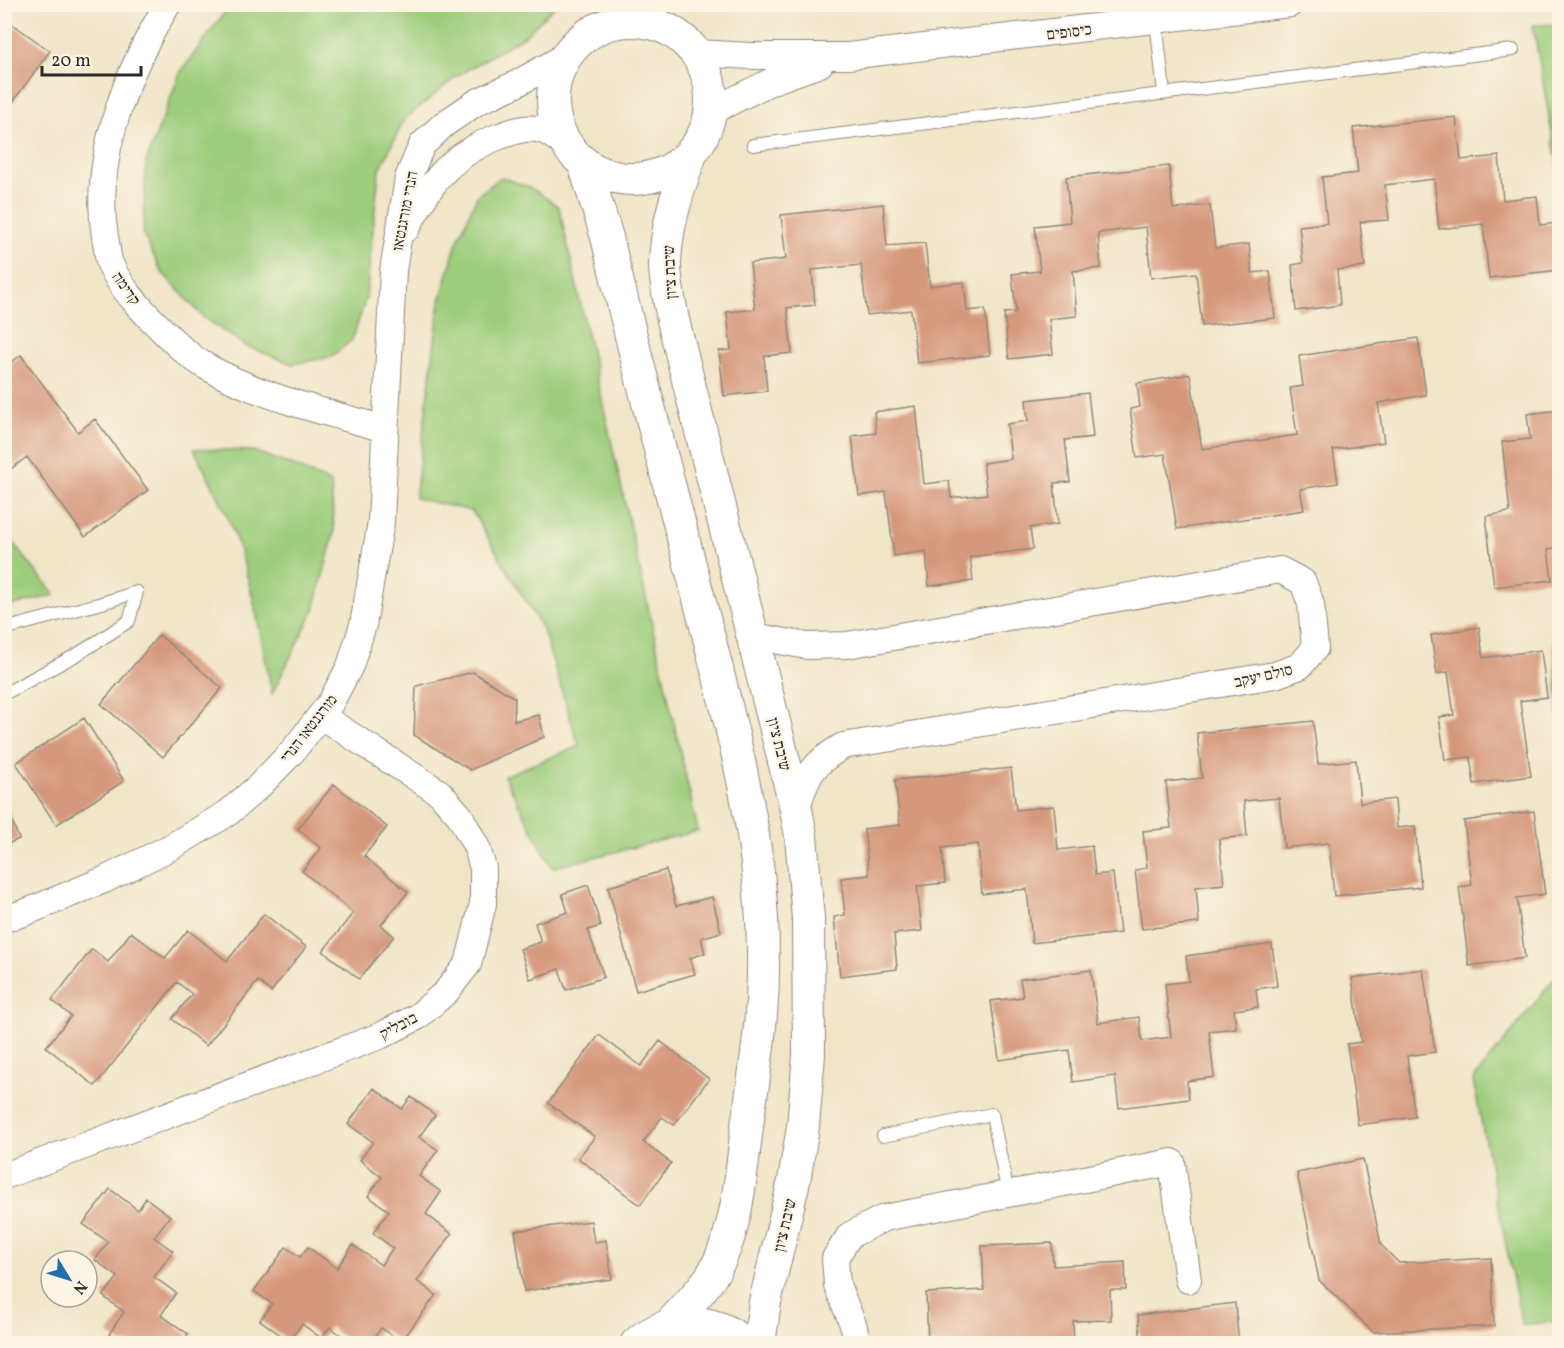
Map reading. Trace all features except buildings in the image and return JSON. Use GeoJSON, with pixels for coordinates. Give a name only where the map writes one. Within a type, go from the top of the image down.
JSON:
{"type":"FeatureCollection","features":[{"type":"Feature","properties":{"kind":"street","name":"קדימה"},"geometry":{"type":"LineString","coordinates":[[168,4],[153,29],[127,86],[109,145],[103,181],[103,222],[110,262],[131,298],[170,338],[207,367],[285,400],[385,429]]}},
{"type":"Feature","properties":{"kind":"street"},"geometry":{"type":"LineString","coordinates":[[605,4],[570,51],[556,77],[552,100],[556,123],[575,154],[607,237],[733,734],[754,840],[763,954],[762,1011],[738,1198],[730,1231],[711,1275],[695,1297],[669,1325]]}},
{"type":"Feature","properties":{"kind":"street"},"geometry":{"type":"LineString","coordinates":[[575,154],[605,175],[628,180],[651,178],[672,169],[691,154],[705,132],[711,112],[711,92],[707,71],[688,45],[671,4]]}},
{"type":"Feature","properties":{"kind":"street","name":"כיסופים"},"geometry":{"type":"LineString","coordinates":[[688,45],[751,56],[848,56],[1290,4]]}},
{"type":"Feature","properties":{"kind":"street"},"geometry":{"type":"LineString","coordinates":[[570,51],[593,31],[615,22],[626,21],[660,25],[688,45]]}},
{"type":"Feature","properties":{"kind":"street","name":"הנרי מורגנטאו"},"geometry":{"type":"LineString","coordinates":[[393,271],[408,178],[422,145],[444,124],[477,102],[516,84],[570,51]]}},
{"type":"Feature","properties":{"kind":"street","name":"כיסופים"},"geometry":{"type":"LineString","coordinates":[[711,112],[765,84],[802,69],[848,56]]}},
{"type":"Feature","properties":{"kind":"street","name":"הנרי מורגנטאו"},"geometry":{"type":"LineString","coordinates":[[393,271],[407,228],[423,196],[442,173],[469,150],[520,129],[542,130],[575,154]]}},
{"type":"Feature","properties":{"kind":"street","name":"שיבת ציון"},"geometry":{"type":"LineString","coordinates":[[691,154],[673,204],[667,232],[665,266],[673,320],[796,809],[801,836],[808,919],[809,1054],[803,1127],[794,1181],[765,1302],[759,1344]]}},
{"type":"Feature","properties":{"kind":"street","name":"מורגנטאו הנרי"},"geometry":{"type":"LineString","coordinates":[[4,919],[104,880],[171,847],[228,813],[259,786],[292,752],[331,702],[350,666],[363,625],[381,522],[393,271]]}},
{"type":"Feature","properties":{"kind":"street","name":"סולם יעקב"},"geometry":{"type":"LineString","coordinates":[[753,636],[799,645],[846,645],[1280,570],[1303,582],[1311,604],[1314,648],[1300,666],[1275,675],[843,746],[823,758],[807,776],[796,809]]}},
{"type":"Feature","properties":{"kind":"street","name":"בובליק"},"geometry":{"type":"LineString","coordinates":[[4,1176],[380,1036],[417,1017],[446,992],[468,964],[483,904],[483,868],[477,848],[460,816],[440,794],[321,716]]}},
{"type":"Feature","properties":{"kind":"street"},"geometry":{"type":"LineString","coordinates":[[857,1344],[854,1327],[837,1285],[835,1258],[850,1235],[884,1218],[1172,1162],[1188,1280]]}},
{"type":"Feature","properties":{"kind":"street"},"geometry":{"type":"LineString","coordinates":[[636,1344],[644,1336],[669,1325],[694,1322],[718,1327],[743,1344]]}},
{"type":"Feature","properties":{"kind":"lane"},"geometry":{"type":"LineString","coordinates":[[1156,20],[1164,93]]}},
{"type":"Feature","properties":{"kind":"lane"},"geometry":{"type":"LineString","coordinates":[[753,145],[1513,50]]}},
{"type":"Feature","properties":{"kind":"lane"},"geometry":{"type":"LineString","coordinates":[[4,629],[102,603],[137,591],[129,621],[78,654],[4,694]]}},
{"type":"Feature","properties":{"kind":"lane"},"geometry":{"type":"LineString","coordinates":[[882,1136],[992,1114],[1008,1194]]}},
{"type":"Feature","properties":{"kind":"green space"},"geometry":{"type":"Polygon","coordinates":[[[230,5],[556,5],[526,35],[457,76],[404,120],[379,171],[366,298],[352,340],[331,357],[292,364],[246,346],[204,318],[161,271],[143,234],[146,162],[180,73],[230,5]]]}},
{"type":"Feature","properties":{"kind":"green space"},"geometry":{"type":"Polygon","coordinates":[[[1560,24],[1559,174],[1533,25],[1560,24]]]}},
{"type":"Feature","properties":{"kind":"green space"},"geometry":{"type":"Polygon","coordinates":[[[501,177],[531,188],[559,207],[698,831],[552,868],[504,776],[579,746],[543,630],[472,511],[415,498],[440,301],[457,242],[477,196],[501,177]]]}},
{"type":"Feature","properties":{"kind":"green space"},"geometry":{"type":"Polygon","coordinates":[[[194,449],[253,451],[331,483],[334,533],[314,610],[272,694],[241,554],[218,495],[194,449]]]}},
{"type":"Feature","properties":{"kind":"green space"},"geometry":{"type":"Polygon","coordinates":[[[5,533],[55,595],[5,607],[5,533]]]}},
{"type":"Feature","properties":{"kind":"green space"},"geometry":{"type":"Polygon","coordinates":[[[1559,617],[1559,721],[1554,632],[1559,617]]]}},
{"type":"Feature","properties":{"kind":"green space"},"geometry":{"type":"Polygon","coordinates":[[[1559,973],[1559,1321],[1522,1325],[1473,1080],[1559,973]]]}},
{"type":"Feature","properties":{"kind":"green space"},"geometry":{"type":"Polygon","coordinates":[[[1489,1334],[1490,1343],[1394,1343],[1489,1334]]]}}]}
